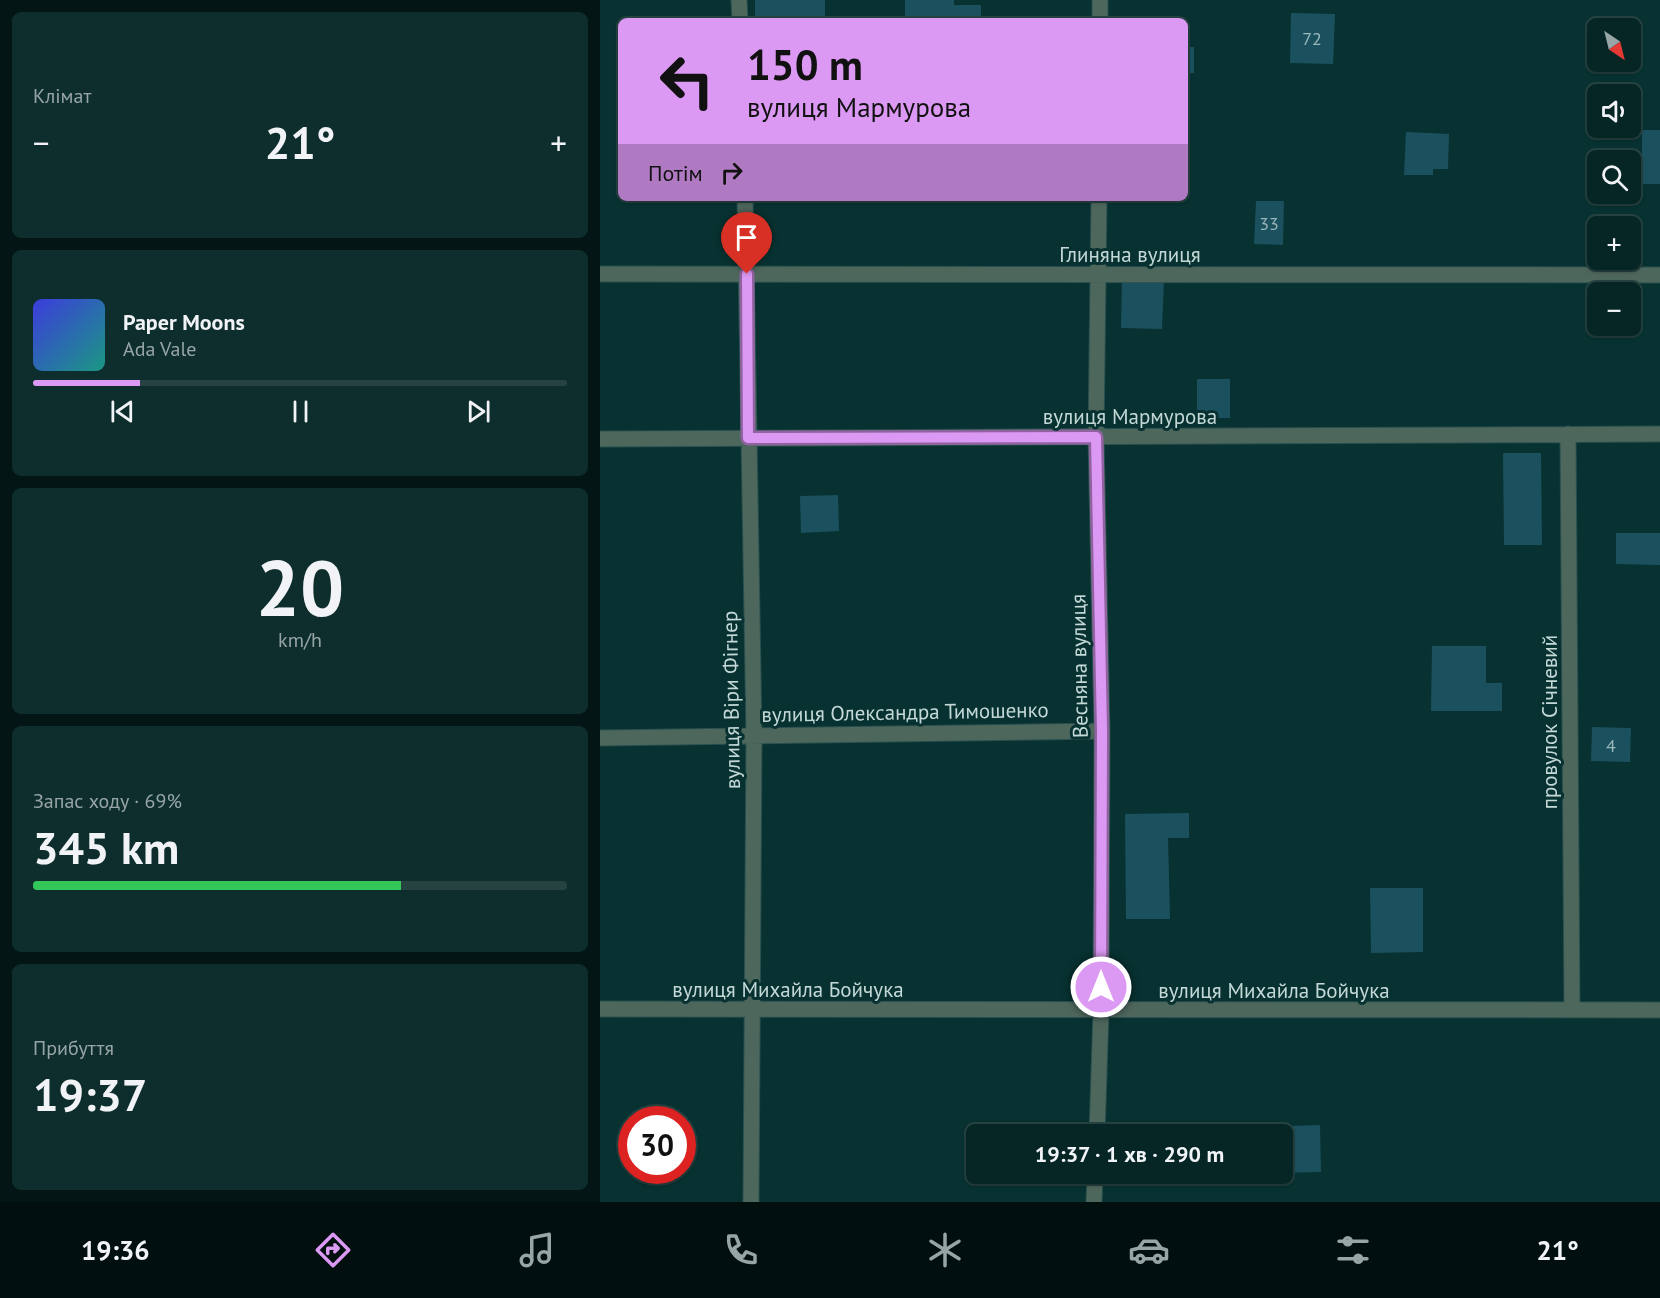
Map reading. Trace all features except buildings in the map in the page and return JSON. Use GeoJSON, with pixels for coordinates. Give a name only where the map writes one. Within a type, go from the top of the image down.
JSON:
{"type":"FeatureCollection","features":[{"type":"Feature","properties":{"kind":"street"},"geometry":{"type":"LineString","coordinates":[[739,0],[740,18]]}},
{"type":"Feature","properties":{"kind":"street"},"geometry":{"type":"LineString","coordinates":[[1100,0],[1100,18]]}},
{"type":"Feature","properties":{"kind":"street","name":"вулиця Віри Фігнер"},"geometry":{"type":"LineString","coordinates":[[745,201],[754,735],[750,1009],[751,1202]]}},
{"type":"Feature","properties":{"kind":"street","name":"Весняна вулиця"},"geometry":{"type":"LineString","coordinates":[[1097,1124],[1101,1011],[1102,731],[1096,437],[1099,201]]}},
{"type":"Feature","properties":{"kind":"street","name":"Глиняна вулиця"},"geometry":{"type":"LineString","coordinates":[[600,274],[1660,275]]}},
{"type":"Feature","properties":{"kind":"street","name":"провулок Січневий"},"geometry":{"type":"LineString","coordinates":[[1568,434],[1572,1010]]}},
{"type":"Feature","properties":{"kind":"street","name":"вулиця Мармурова"},"geometry":{"type":"LineString","coordinates":[[600,439],[1660,434]]}},
{"type":"Feature","properties":{"kind":"street","name":"вулиця Олександра Тимошенко"},"geometry":{"type":"LineString","coordinates":[[600,738],[1102,731]]}},
{"type":"Feature","properties":{"kind":"street","name":"вулиця Михайла Бойчука"},"geometry":{"type":"LineString","coordinates":[[600,1009],[1660,1010]]}},
{"type":"Feature","properties":{"kind":"street"},"geometry":{"type":"LineString","coordinates":[[1094,1202],[1095,1184]]}},
{"type":"Feature","properties":{"kind":"route"},"geometry":{"type":"LineString","coordinates":[[747,274],[748,438],[1096,437],[1102,731],[1101,987]]}}]}
